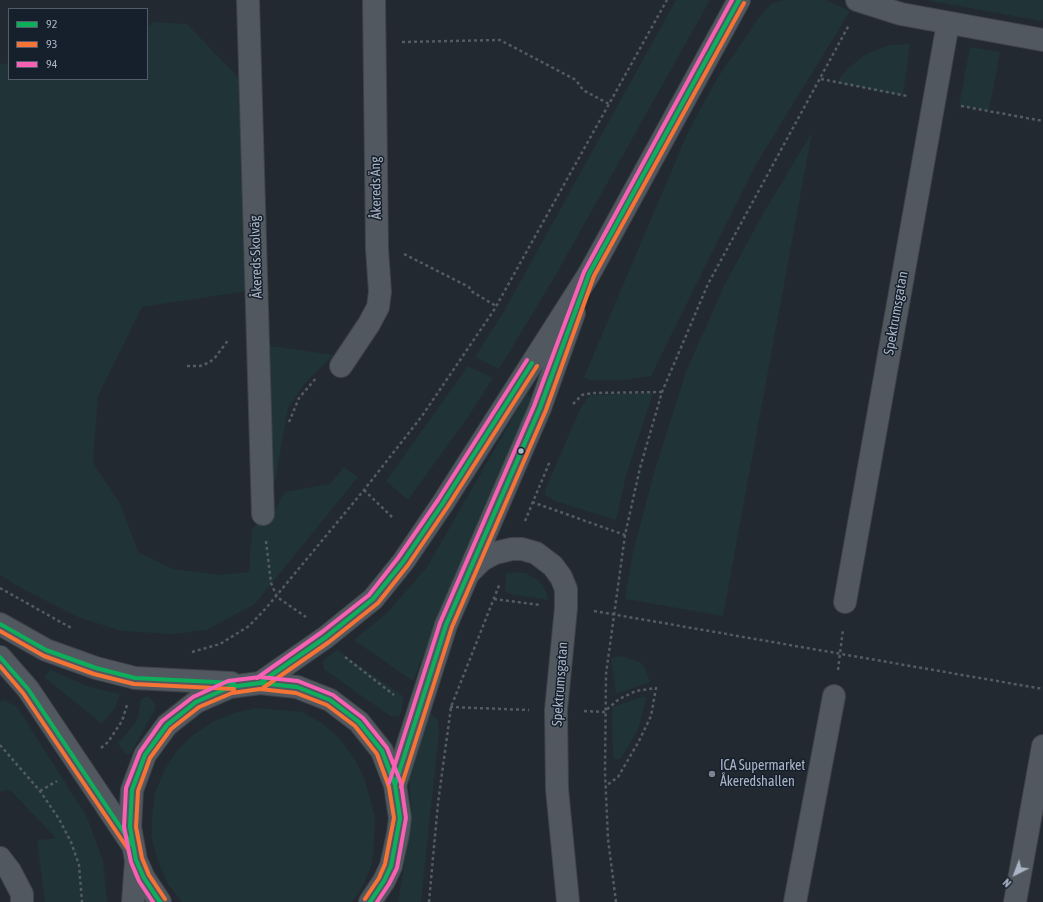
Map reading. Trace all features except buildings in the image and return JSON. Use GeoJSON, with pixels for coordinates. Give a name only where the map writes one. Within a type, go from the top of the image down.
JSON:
{"type":"FeatureCollection","features":[{"type":"Feature","properties":{"kind":"street","name":"Åkereds Skolväg"},"geometry":{"type":"LineString","coordinates":[[248,0],[263,514]]}},
{"type":"Feature","properties":{"kind":"street","name":"Åkereds Äng"},"geometry":{"type":"LineString","coordinates":[[341,366],[369,324],[378,307],[380,292],[377,249],[373,43],[374,0]]}},
{"type":"Feature","properties":{"kind":"street"},"geometry":{"type":"LineString","coordinates":[[133,902],[134,853],[130,821],[132,790],[145,755],[155,739],[166,725],[196,702],[212,693],[254,684],[326,637],[373,599],[403,562],[443,503],[589,274],[739,0]]}},
{"type":"Feature","properties":{"kind":"street"},"geometry":{"type":"LineString","coordinates":[[859,1],[901,14],[1043,40]]}},
{"type":"Feature","properties":{"kind":"street","name":"Spektrumsgatan"},"geometry":{"type":"LineString","coordinates":[[845,602],[948,23]]}},
{"type":"Feature","properties":{"kind":"street"},"geometry":{"type":"LineString","coordinates":[[396,785],[446,625],[540,408],[589,274]]}},
{"type":"Feature","properties":{"kind":"street","name":"Spektrumsgatan"},"geometry":{"type":"LineString","coordinates":[[469,574],[482,560],[495,553],[512,549],[522,549],[536,553],[546,560],[561,577],[566,589],[566,608],[556,718],[558,789],[568,902]]}},
{"type":"Feature","properties":{"kind":"street"},"geometry":{"type":"LineString","coordinates":[[0,624],[46,650],[96,668],[135,678],[297,687],[330,700],[346,710],[372,736],[387,762],[396,785],[400,818],[396,850],[384,892],[370,902]]}},
{"type":"Feature","properties":{"kind":"street"},"geometry":{"type":"LineString","coordinates":[[0,657],[28,689],[81,766],[134,853],[144,878],[160,902]]}},
{"type":"Feature","properties":{"kind":"street"},"geometry":{"type":"LineString","coordinates":[[795,902],[834,696]]}},
{"type":"Feature","properties":{"kind":"street"},"geometry":{"type":"LineString","coordinates":[[1015,902],[1043,746]]}},
{"type":"Feature","properties":{"kind":"street"},"geometry":{"type":"LineString","coordinates":[[0,858],[10,871],[22,894],[22,902]]}},
{"type":"Feature","properties":{"kind":"path"},"geometry":{"type":"LineString","coordinates":[[186,653],[220,644],[249,626],[277,596],[364,490],[422,416],[496,306],[667,0]]}},
{"type":"Feature","properties":{"kind":"path"},"geometry":{"type":"LineString","coordinates":[[616,902],[608,839],[604,712],[606,674],[613,613],[626,535],[640,468],[662,392],[708,284],[859,1]]}},
{"type":"Feature","properties":{"kind":"path"},"geometry":{"type":"LineString","coordinates":[[373,43],[500,40],[576,80],[583,90],[609,104]]}},
{"type":"Feature","properties":{"kind":"path"},"geometry":{"type":"LineString","coordinates":[[377,249],[397,250],[469,286],[471,292],[496,306]]}},
{"type":"Feature","properties":{"kind":"path"},"geometry":{"type":"LineString","coordinates":[[187,366],[200,366],[214,359],[232,335],[236,333],[258,334]]}},
{"type":"Feature","properties":{"kind":"path"},"geometry":{"type":"LineString","coordinates":[[288,426],[299,398],[315,378],[341,366]]}},
{"type":"Feature","properties":{"kind":"path"},"geometry":{"type":"LineString","coordinates":[[571,409],[574,402],[582,395],[594,393],[662,392]]}},
{"type":"Feature","properties":{"kind":"path"},"geometry":{"type":"LineString","coordinates":[[428,902],[438,803],[451,707],[512,549],[550,459]]}},
{"type":"Feature","properties":{"kind":"path"},"geometry":{"type":"LineString","coordinates":[[364,490],[393,518]]}},
{"type":"Feature","properties":{"kind":"path"},"geometry":{"type":"LineString","coordinates":[[528,502],[533,502],[626,535]]}},
{"type":"Feature","properties":{"kind":"path"},"geometry":{"type":"LineString","coordinates":[[263,514],[270,583],[277,596]]}},
{"type":"Feature","properties":{"kind":"path"},"geometry":{"type":"LineString","coordinates":[[0,588],[78,632]]}},
{"type":"Feature","properties":{"kind":"path"},"geometry":{"type":"LineString","coordinates":[[834,696],[845,602]]}},
{"type":"Feature","properties":{"kind":"path"},"geometry":{"type":"LineString","coordinates":[[613,613],[1043,689]]}},
{"type":"Feature","properties":{"kind":"path"},"geometry":{"type":"LineString","coordinates":[[40,791],[81,766],[108,742],[122,721],[135,678]]}},
{"type":"Feature","properties":{"kind":"path"},"geometry":{"type":"LineString","coordinates":[[604,712],[619,699],[636,691],[656,688],[651,716],[639,741],[618,777],[606,786]]}},
{"type":"Feature","properties":{"kind":"path"},"geometry":{"type":"LineString","coordinates":[[0,745],[40,791],[59,819],[71,842],[79,866],[82,902]]}},
{"type":"Feature","properties":{"kind":"green space"},"geometry":{"type":"Polygon","coordinates":[[[676,0],[710,0],[554,278],[499,369],[475,357],[503,313],[676,0]]]}},
{"type":"Feature","properties":{"kind":"green space"},"geometry":{"type":"Polygon","coordinates":[[[784,0],[826,0],[850,11],[755,166],[651,376],[624,380],[589,380],[584,377],[688,132],[718,77],[758,19],[771,4],[784,0]]]}},
{"type":"Feature","properties":{"kind":"green space"},"geometry":{"type":"Polygon","coordinates":[[[925,0],[1043,0],[1043,19],[1042,21],[925,0]]]}},
{"type":"Feature","properties":{"kind":"green space"},"geometry":{"type":"Polygon","coordinates":[[[154,22],[187,24],[238,77],[248,291],[142,307],[98,396],[93,463],[120,503],[138,552],[173,569],[219,575],[249,572],[252,528],[273,513],[285,492],[330,484],[344,467],[358,477],[255,604],[206,630],[173,634],[121,631],[78,617],[21,588],[0,575],[0,64],[8,63],[8,80],[148,80],[148,26],[154,22]]]}},
{"type":"Feature","properties":{"kind":"green space"},"geometry":{"type":"Polygon","coordinates":[[[910,44],[903,96],[839,83],[840,78],[848,68],[868,53],[890,45],[910,44]]]}},
{"type":"Feature","properties":{"kind":"green space"},"geometry":{"type":"Polygon","coordinates":[[[970,47],[1000,52],[989,111],[959,106],[970,47]]]}},
{"type":"Feature","properties":{"kind":"green space"},"geometry":{"type":"Polygon","coordinates":[[[812,132],[723,616],[625,599],[633,552],[654,473],[686,372],[724,286],[760,219],[812,132]]]}},
{"type":"Feature","properties":{"kind":"green space"},"geometry":{"type":"Polygon","coordinates":[[[265,345],[334,355],[304,384],[288,408],[275,482],[268,493],[265,345]]]}},
{"type":"Feature","properties":{"kind":"green space"},"geometry":{"type":"Polygon","coordinates":[[[468,366],[493,378],[468,417],[408,500],[386,481],[468,366]]]}},
{"type":"Feature","properties":{"kind":"green space"},"geometry":{"type":"Polygon","coordinates":[[[527,393],[533,401],[459,564],[413,681],[354,640],[388,612],[427,567],[527,393]]]}},
{"type":"Feature","properties":{"kind":"green space"},"geometry":{"type":"Polygon","coordinates":[[[653,393],[626,476],[616,520],[555,501],[545,495],[545,490],[582,405],[590,395],[653,393]]]}},
{"type":"Feature","properties":{"kind":"green space"},"geometry":{"type":"Polygon","coordinates":[[[506,573],[526,573],[539,581],[546,591],[548,600],[510,594],[505,590],[506,573]]]}},
{"type":"Feature","properties":{"kind":"green space"},"geometry":{"type":"Polygon","coordinates":[[[337,650],[404,697],[401,713],[398,716],[390,716],[324,669],[323,661],[337,650]]]}},
{"type":"Feature","properties":{"kind":"green space"},"geometry":{"type":"Polygon","coordinates":[[[621,656],[640,662],[645,668],[650,682],[616,694],[611,658],[621,656]]]}},
{"type":"Feature","properties":{"kind":"green space"},"geometry":{"type":"Polygon","coordinates":[[[50,670],[90,687],[120,694],[115,708],[102,724],[44,677],[50,670]]]}},
{"type":"Feature","properties":{"kind":"green space"},"geometry":{"type":"Polygon","coordinates":[[[645,696],[646,699],[638,730],[621,758],[616,760],[613,757],[613,707],[645,696]]]}},
{"type":"Feature","properties":{"kind":"green space"},"geometry":{"type":"Polygon","coordinates":[[[149,697],[155,704],[155,709],[131,753],[126,755],[118,743],[133,726],[138,717],[141,699],[149,697]]]}},
{"type":"Feature","properties":{"kind":"green space"},"geometry":{"type":"Polygon","coordinates":[[[4,700],[17,707],[87,817],[103,861],[107,902],[45,902],[37,840],[56,838],[10,790],[0,792],[0,701],[4,700]]]}},
{"type":"Feature","properties":{"kind":"green space"},"geometry":{"type":"Polygon","coordinates":[[[257,708],[303,712],[324,725],[340,739],[354,758],[365,780],[375,818],[372,864],[363,886],[352,902],[182,902],[168,884],[158,862],[152,840],[152,816],[155,793],[164,771],[176,752],[193,735],[212,722],[234,713],[257,708]]]}},
{"type":"Feature","properties":{"kind":"green space"},"geometry":{"type":"Polygon","coordinates":[[[429,712],[438,720],[439,731],[421,902],[398,902],[412,818],[409,777],[429,712]]]}},
{"type":"Feature","properties":{"kind":"transit line","name":"94"},"geometry":{"type":"LineString","coordinates":[[389,783],[440,623],[534,406],[584,272],[732,0]]}},
{"type":"Feature","properties":{"kind":"transit line","name":"92"},"geometry":{"type":"LineString","coordinates":[[395,785],[446,625],[540,408],[589,274],[739,0]]}},
{"type":"Feature","properties":{"kind":"transit line","name":"93"},"geometry":{"type":"LineString","coordinates":[[401,787],[452,627],[546,410],[594,276],[744,3]]}},
{"type":"Feature","properties":{"kind":"transit line","name":"94"},"geometry":{"type":"LineString","coordinates":[[257,678],[322,632],[369,595],[398,558],[438,500],[527,360]]}},
{"type":"Feature","properties":{"kind":"transit line","name":"92"},"geometry":{"type":"LineString","coordinates":[[260,683],[326,637],[373,599],[403,562],[443,503],[532,363]]}},
{"type":"Feature","properties":{"kind":"transit line","name":"93"},"geometry":{"type":"LineString","coordinates":[[263,688],[329,642],[378,603],[408,565],[448,506],[537,366]]}},
{"type":"Feature","properties":{"kind":"transit line","name":"92"},"geometry":{"type":"LineString","coordinates":[[0,624],[46,650],[96,668],[135,678],[234,683]]}},
{"type":"Feature","properties":{"kind":"transit line","name":"93"},"geometry":{"type":"LineString","coordinates":[[0,631],[44,656],[94,674],[134,684],[234,689]]}},
{"type":"Feature","properties":{"kind":"transit line","name":"92"},"geometry":{"type":"LineString","coordinates":[[0,657],[28,689],[133,846]]}},
{"type":"Feature","properties":{"kind":"transit line","name":"93"},"geometry":{"type":"LineString","coordinates":[[0,666],[23,693],[128,849]]}},
{"type":"Feature","properties":{"kind":"transit line","name":"94"},"geometry":{"type":"LineString","coordinates":[[153,902],[139,881],[131,862],[124,827],[126,788],[140,752],[162,721],[193,697],[228,681],[260,677],[298,681],[333,695],[363,718],[387,748],[401,783],[406,818],[397,868],[389,884],[377,902]]}},
{"type":"Feature","properties":{"kind":"transit line","name":"92"},"geometry":{"type":"LineString","coordinates":[[160,902],[144,878],[136,860],[130,827],[132,790],[145,755],[167,725],[196,702],[230,687],[260,683],[297,687],[330,700],[359,722],[382,751],[395,785],[400,818],[391,866],[384,881],[370,902]]}},
{"type":"Feature","properties":{"kind":"transit line","name":"93"},"geometry":{"type":"LineString","coordinates":[[165,899],[149,875],[142,858],[136,827],[138,791],[150,758],[171,729],[199,707],[232,693],[260,689],[296,693],[327,705],[355,726],[377,754],[389,787],[394,818],[385,864],[379,878],[365,899]]}},
{"type":"Feature","properties":{"kind":"place","name":"ICA Supermarket Åkeredshallen"},"geometry":{"type":"Point","coordinates":[712,774]}}]}
